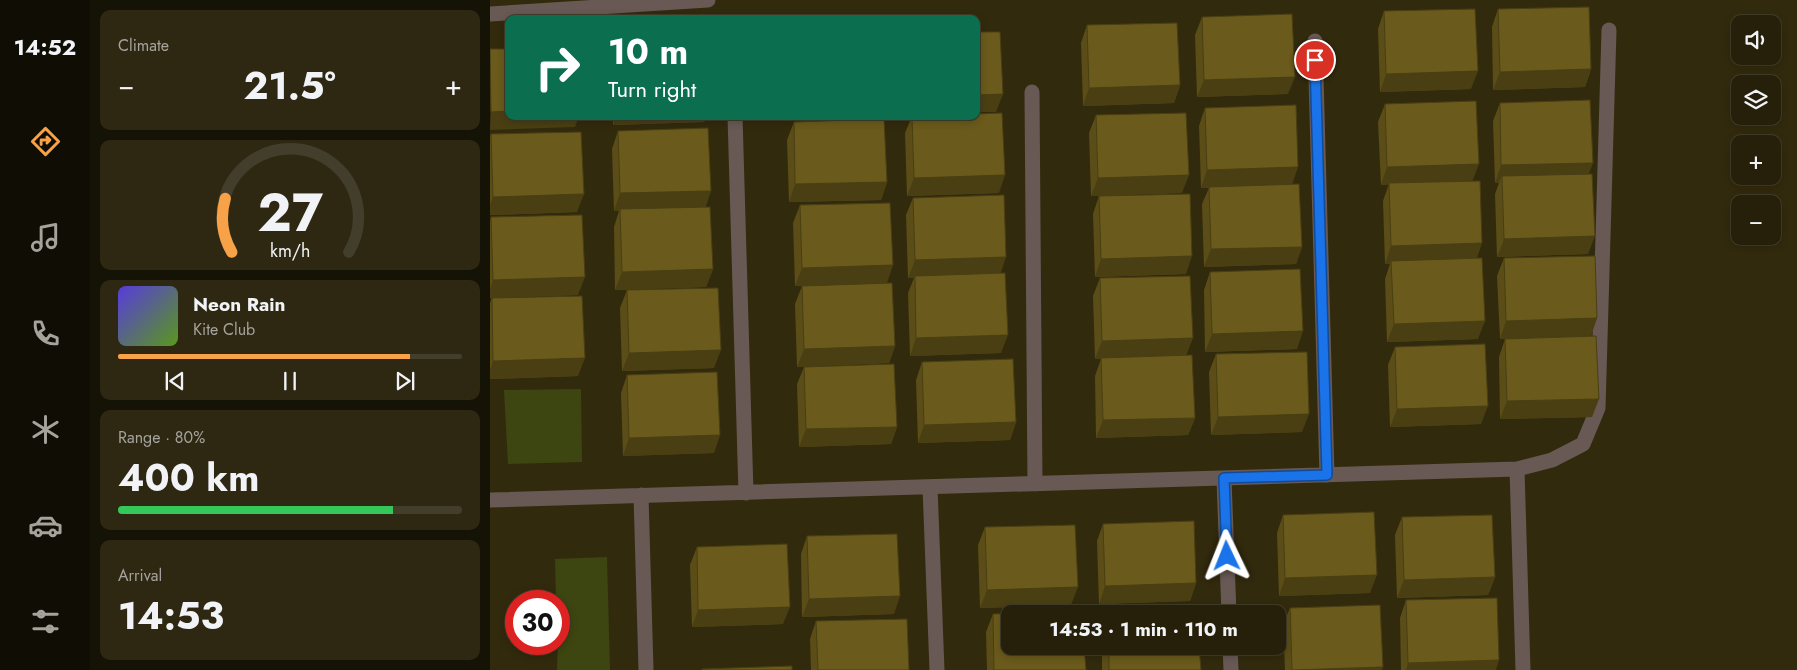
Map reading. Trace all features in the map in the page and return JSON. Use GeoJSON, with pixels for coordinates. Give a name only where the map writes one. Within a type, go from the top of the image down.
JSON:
{"type":"FeatureCollection","features":[{"type":"Feature","properties":{"kind":"street"},"geometry":{"type":"LineString","coordinates":[[490,14],[708,0]]}},
{"type":"Feature","properties":{"kind":"street"},"geometry":{"type":"LineString","coordinates":[[490,500],[1517,469],[1552,460],[1583,444],[1598,408],[1610,30]]}},
{"type":"Feature","properties":{"kind":"street"},"geometry":{"type":"LineString","coordinates":[[1314,41],[1327,475]]}},
{"type":"Feature","properties":{"kind":"street"},"geometry":{"type":"LineString","coordinates":[[1032,92],[1035,484]]}},
{"type":"Feature","properties":{"kind":"street"},"geometry":{"type":"LineString","coordinates":[[735,120],[746,493]]}},
{"type":"Feature","properties":{"kind":"street"},"geometry":{"type":"LineString","coordinates":[[1517,469],[1523,670]]}},
{"type":"Feature","properties":{"kind":"street"},"geometry":{"type":"LineString","coordinates":[[1224,478],[1229,605]]}},
{"type":"Feature","properties":{"kind":"street"},"geometry":{"type":"LineString","coordinates":[[930,487],[937,670]]}},
{"type":"Feature","properties":{"kind":"street"},"geometry":{"type":"LineString","coordinates":[[641,495],[646,670]]}},
{"type":"Feature","properties":{"kind":"street"},"geometry":{"type":"LineString","coordinates":[[1230,655],[1231,670]]}},
{"type":"Feature","properties":{"kind":"green space"},"geometry":{"type":"Polygon","coordinates":[[[581,389],[582,462],[508,464],[504,390],[581,389]]]}},
{"type":"Feature","properties":{"kind":"green space"},"geometry":{"type":"Polygon","coordinates":[[[607,557],[610,670],[557,670],[557,655],[570,655],[570,590],[556,590],[555,559],[607,557]]]}},
{"type":"Feature","properties":{"kind":"building"},"geometry":{"type":"Polygon","coordinates":[[[1589,7],[1591,69],[1500,72],[1498,9],[1589,7]]]}},
{"type":"Feature","properties":{"kind":"building"},"geometry":{"type":"Polygon","coordinates":[[[1475,9],[1478,71],[1386,74],[1384,11],[1475,9]]]}},
{"type":"Feature","properties":{"kind":"building"},"geometry":{"type":"Polygon","coordinates":[[[1292,14],[1295,77],[1204,80],[1202,17],[1292,14]]]}},
{"type":"Feature","properties":{"kind":"building"},"geometry":{"type":"Polygon","coordinates":[[[1177,23],[1180,85],[1089,88],[1087,25],[1177,23]]]}},
{"type":"Feature","properties":{"kind":"building"},"geometry":{"type":"Polygon","coordinates":[[[980,32],[1000,32],[1003,94],[980,95],[980,32]]]}},
{"type":"Feature","properties":{"kind":"building"},"geometry":{"type":"Polygon","coordinates":[[[490,49],[505,49],[505,111],[491,112],[490,49]]]}},
{"type":"Feature","properties":{"kind":"building"},"geometry":{"type":"Polygon","coordinates":[[[1590,100],[1593,163],[1501,165],[1500,103],[1590,100]]]}},
{"type":"Feature","properties":{"kind":"building"},"geometry":{"type":"Polygon","coordinates":[[[1476,101],[1479,164],[1387,167],[1385,104],[1476,101]]]}},
{"type":"Feature","properties":{"kind":"building"},"geometry":{"type":"Polygon","coordinates":[[[1296,105],[1298,167],[1207,170],[1205,108],[1296,105]]]}},
{"type":"Feature","properties":{"kind":"building"},"geometry":{"type":"Polygon","coordinates":[[[1002,113],[1005,175],[914,178],[912,120],[980,120],[980,114],[1002,113]]]}},
{"type":"Feature","properties":{"kind":"building"},"geometry":{"type":"Polygon","coordinates":[[[1186,113],[1189,175],[1098,178],[1096,115],[1186,113]]]}},
{"type":"Feature","properties":{"kind":"building"},"geometry":{"type":"Polygon","coordinates":[[[884,120],[887,182],[795,184],[794,122],[884,120]]]}},
{"type":"Feature","properties":{"kind":"building"},"geometry":{"type":"Polygon","coordinates":[[[708,128],[711,191],[620,193],[618,131],[708,128]]]}},
{"type":"Feature","properties":{"kind":"building"},"geometry":{"type":"Polygon","coordinates":[[[581,132],[584,194],[493,197],[491,134],[581,132]]]}},
{"type":"Feature","properties":{"kind":"building"},"geometry":{"type":"Polygon","coordinates":[[[1592,174],[1595,236],[1504,239],[1502,176],[1592,174]]]}},
{"type":"Feature","properties":{"kind":"building"},"geometry":{"type":"Polygon","coordinates":[[[1480,181],[1482,243],[1391,246],[1389,183],[1480,181]]]}},
{"type":"Feature","properties":{"kind":"building"},"geometry":{"type":"Polygon","coordinates":[[[1299,184],[1302,247],[1211,249],[1209,187],[1299,184]]]}},
{"type":"Feature","properties":{"kind":"building"},"geometry":{"type":"Polygon","coordinates":[[[1190,194],[1192,256],[1101,259],[1099,196],[1190,194]]]}},
{"type":"Feature","properties":{"kind":"building"},"geometry":{"type":"Polygon","coordinates":[[[1004,195],[1006,257],[915,260],[913,198],[1004,195]]]}},
{"type":"Feature","properties":{"kind":"building"},"geometry":{"type":"Polygon","coordinates":[[[890,203],[893,265],[802,268],[800,205],[890,203]]]}},
{"type":"Feature","properties":{"kind":"building"},"geometry":{"type":"Polygon","coordinates":[[[710,207],[713,269],[622,272],[620,209],[710,207]]]}},
{"type":"Feature","properties":{"kind":"building"},"geometry":{"type":"Polygon","coordinates":[[[582,215],[585,277],[493,280],[491,217],[582,215]]]}},
{"type":"Feature","properties":{"kind":"building"},"geometry":{"type":"Polygon","coordinates":[[[1595,256],[1597,318],[1506,321],[1504,258],[1595,256]]]}},
{"type":"Feature","properties":{"kind":"building"},"geometry":{"type":"Polygon","coordinates":[[[1482,258],[1485,321],[1394,324],[1391,261],[1482,258]]]}},
{"type":"Feature","properties":{"kind":"building"},"geometry":{"type":"Polygon","coordinates":[[[1300,269],[1303,331],[1212,334],[1210,272],[1300,269]]]}},
{"type":"Feature","properties":{"kind":"building"},"geometry":{"type":"Polygon","coordinates":[[[1005,273],[1008,335],[916,338],[915,276],[1005,273]]]}},
{"type":"Feature","properties":{"kind":"building"},"geometry":{"type":"Polygon","coordinates":[[[1190,276],[1193,338],[1102,341],[1100,278],[1190,276]]]}},
{"type":"Feature","properties":{"kind":"building"},"geometry":{"type":"Polygon","coordinates":[[[892,283],[895,346],[804,349],[802,286],[892,283]]]}},
{"type":"Feature","properties":{"kind":"building"},"geometry":{"type":"Polygon","coordinates":[[[718,288],[721,350],[629,353],[627,290],[718,288]]]}},
{"type":"Feature","properties":{"kind":"building"},"geometry":{"type":"Polygon","coordinates":[[[582,296],[585,358],[493,361],[492,298],[582,296]]]}},
{"type":"Feature","properties":{"kind":"building"},"geometry":{"type":"Polygon","coordinates":[[[1596,336],[1599,399],[1507,401],[1505,339],[1596,336]]]}},
{"type":"Feature","properties":{"kind":"building"},"geometry":{"type":"Polygon","coordinates":[[[1485,344],[1488,406],[1397,409],[1395,347],[1485,344]]]}},
{"type":"Feature","properties":{"kind":"building"},"geometry":{"type":"Polygon","coordinates":[[[1307,352],[1309,414],[1218,417],[1216,354],[1307,352]]]}},
{"type":"Feature","properties":{"kind":"building"},"geometry":{"type":"Polygon","coordinates":[[[1192,355],[1195,418],[1103,420],[1101,358],[1192,355]]]}},
{"type":"Feature","properties":{"kind":"building"},"geometry":{"type":"Polygon","coordinates":[[[1013,359],[1016,422],[924,425],[922,362],[1013,359]]]}},
{"type":"Feature","properties":{"kind":"building"},"geometry":{"type":"Polygon","coordinates":[[[894,364],[897,427],[806,429],[804,367],[894,364]]]}},
{"type":"Feature","properties":{"kind":"building"},"geometry":{"type":"Polygon","coordinates":[[[717,372],[720,435],[629,438],[627,375],[717,372]]]}},
{"type":"Feature","properties":{"kind":"building"},"geometry":{"type":"Polygon","coordinates":[[[1374,512],[1377,575],[1285,578],[1283,515],[1374,512]]]}},
{"type":"Feature","properties":{"kind":"building"},"geometry":{"type":"Polygon","coordinates":[[[1492,515],[1495,577],[1404,580],[1402,517],[1492,515]]]}},
{"type":"Feature","properties":{"kind":"building"},"geometry":{"type":"Polygon","coordinates":[[[1194,521],[1196,583],[1105,586],[1103,524],[1194,521]]]}},
{"type":"Feature","properties":{"kind":"building"},"geometry":{"type":"Polygon","coordinates":[[[1075,525],[1078,587],[987,590],[985,527],[1075,525]]]}},
{"type":"Feature","properties":{"kind":"building"},"geometry":{"type":"Polygon","coordinates":[[[897,534],[900,596],[809,599],[807,536],[897,534]]]}},
{"type":"Feature","properties":{"kind":"building"},"geometry":{"type":"Polygon","coordinates":[[[787,544],[790,607],[698,610],[697,547],[787,544]]]}},
{"type":"Feature","properties":{"kind":"building"},"geometry":{"type":"Polygon","coordinates":[[[1497,598],[1499,660],[1408,663],[1406,600],[1497,598]]]}},
{"type":"Feature","properties":{"kind":"building"},"geometry":{"type":"Polygon","coordinates":[[[1380,605],[1383,667],[1292,670],[1290,608],[1380,605]]]}},
{"type":"Feature","properties":{"kind":"building"},"geometry":{"type":"Polygon","coordinates":[[[993,614],[1001,614],[1001,655],[1085,655],[1086,670],[994,670],[993,614]]]}},
{"type":"Feature","properties":{"kind":"building"},"geometry":{"type":"Polygon","coordinates":[[[907,619],[909,670],[818,670],[816,621],[907,619]]]}},
{"type":"Feature","properties":{"kind":"building"},"geometry":{"type":"Polygon","coordinates":[[[1109,655],[1200,655],[1201,670],[1109,670],[1109,655]]]}},
{"type":"Feature","properties":{"kind":"building"},"geometry":{"type":"Polygon","coordinates":[[[792,666],[792,670],[702,670],[702,669],[792,666]]]}},
{"type":"Feature","properties":{"kind":"route"},"geometry":{"type":"LineString","coordinates":[[1227,556],[1224,478],[1327,475],[1315,60]]}}]}
